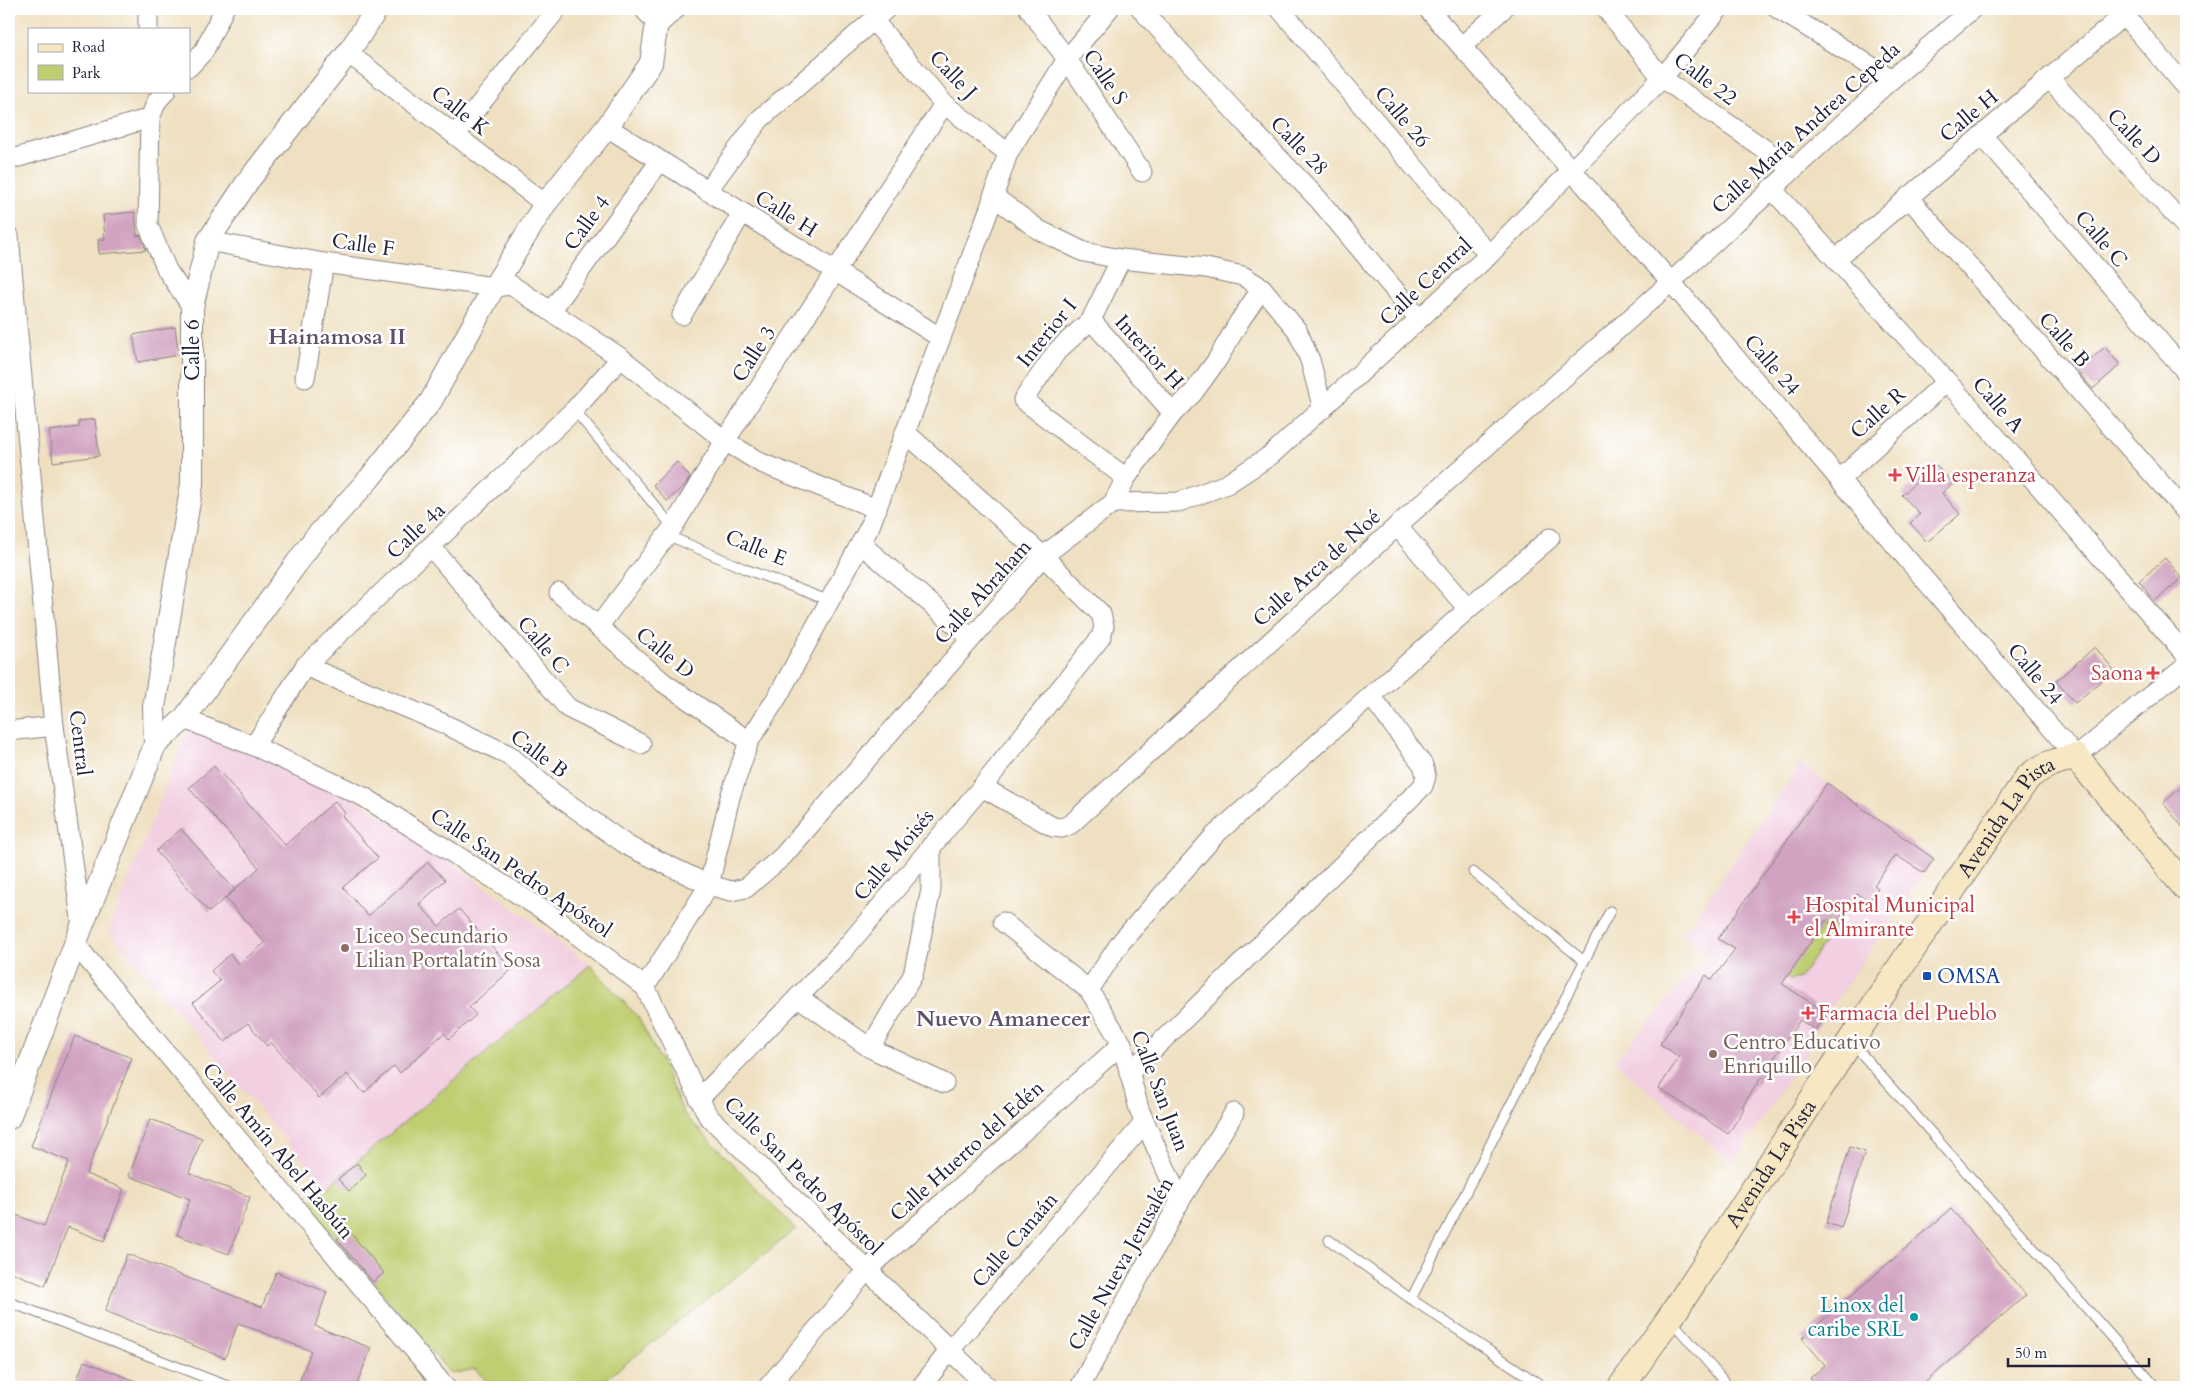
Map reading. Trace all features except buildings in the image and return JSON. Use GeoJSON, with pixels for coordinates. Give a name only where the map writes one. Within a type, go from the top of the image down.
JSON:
{"type":"FeatureCollection","features":[{"type":"Feature","properties":{"kind":"main road","name":"Avenida La Pista"},"geometry":{"type":"LineString","coordinates":[[1621,1387],[1670,1318],[1850,1042],[2028,777],[2042,766],[2057,760],[2076,757],[2186,888]]}},
{"type":"Feature","properties":{"kind":"street"},"geometry":{"type":"LineString","coordinates":[[148,9],[148,28]]}},
{"type":"Feature","properties":{"kind":"street"},"geometry":{"type":"LineString","coordinates":[[190,65],[204,51],[224,9]]}},
{"type":"Feature","properties":{"kind":"street","name":"Calle 6"},"geometry":{"type":"LineString","coordinates":[[155,745],[154,708],[192,484],[192,307],[208,241],[248,180],[348,53],[377,9]]}},
{"type":"Feature","properties":{"kind":"street"},"geometry":{"type":"LineString","coordinates":[[455,135],[557,9]]}},
{"type":"Feature","properties":{"kind":"street"},"geometry":{"type":"LineString","coordinates":[[9,1118],[155,745],[184,719],[315,538],[369,479],[432,402],[503,286],[545,204],[607,127],[651,63],[654,14],[676,9]]}},
{"type":"Feature","properties":{"kind":"street","name":"Calle S"},"geometry":{"type":"LineString","coordinates":[[1029,9],[1067,59],[1142,172]]}},
{"type":"Feature","properties":{"kind":"street"},"geometry":{"type":"LineString","coordinates":[[645,987],[709,885],[730,797],[748,741],[778,696],[861,544],[877,509],[1008,153],[1067,59],[1109,9]]}},
{"type":"Feature","properties":{"kind":"street","name":"Calle 28"},"geometry":{"type":"LineString","coordinates":[[1141,9],[1319,200],[1419,319]]}},
{"type":"Feature","properties":{"kind":"street","name":"Calle 26"},"geometry":{"type":"LineString","coordinates":[[1280,9],[1489,255]]}},
{"type":"Feature","properties":{"kind":"street","name":"Calle 24"},"geometry":{"type":"LineString","coordinates":[[1428,9],[1671,282],[2076,757]]}},
{"type":"Feature","properties":{"kind":"street"},"geometry":{"type":"LineString","coordinates":[[1462,46],[1503,9]]}},
{"type":"Feature","properties":{"kind":"street","name":"Calle 22"},"geometry":{"type":"LineString","coordinates":[[1606,9],[1662,78],[1793,169]]}},
{"type":"Feature","properties":{"kind":"street","name":"Calle Central"},"geometry":{"type":"LineString","coordinates":[[1113,503],[1179,502],[1227,484],[1271,455],[1489,255],[1662,78],[1719,9]]}},
{"type":"Feature","properties":{"kind":"street"},"geometry":{"type":"LineString","coordinates":[[1778,9],[1892,78]]}},
{"type":"Feature","properties":{"kind":"street","name":"Calle María Andrea Cepeda"},"geometry":{"type":"LineString","coordinates":[[1671,282],[1892,78],[1972,9]]}},
{"type":"Feature","properties":{"kind":"street"},"geometry":{"type":"LineString","coordinates":[[2127,12],[2186,87]]}},
{"type":"Feature","properties":{"kind":"street","name":"Calle H"},"geometry":{"type":"LineString","coordinates":[[1836,259],[2127,12]]}},
{"type":"Feature","properties":{"kind":"street"},"geometry":{"type":"LineString","coordinates":[[707,191],[760,120],[880,14]]}},
{"type":"Feature","properties":{"kind":"street","name":"Calle J"},"geometry":{"type":"LineString","coordinates":[[880,14],[944,104],[1008,153]]}},
{"type":"Feature","properties":{"kind":"street","name":"Calle K"},"geometry":{"type":"LineString","coordinates":[[348,53],[545,204]]}},
{"type":"Feature","properties":{"kind":"street","name":"Calle D"},"geometry":{"type":"LineString","coordinates":[[2049,78],[2186,227]]}},
{"type":"Feature","properties":{"kind":"street"},"geometry":{"type":"LineString","coordinates":[[160,94],[150,118],[148,225],[166,270],[192,307]]}},
{"type":"Feature","properties":{"kind":"street","name":"Calle 3"},"geometry":{"type":"LineString","coordinates":[[598,628],[670,531],[834,271],[944,104]]}},
{"type":"Feature","properties":{"kind":"street"},"geometry":{"type":"LineString","coordinates":[[9,160],[150,118]]}},
{"type":"Feature","properties":{"kind":"street","name":"Calle H"},"geometry":{"type":"LineString","coordinates":[[607,127],[941,338]]}},
{"type":"Feature","properties":{"kind":"street","name":"Calle C"},"geometry":{"type":"LineString","coordinates":[[1982,135],[2186,372]]}},
{"type":"Feature","properties":{"kind":"street","name":"Calle 4"},"geometry":{"type":"LineString","coordinates":[[550,311],[660,161]]}},
{"type":"Feature","properties":{"kind":"street","name":"Calle A"},"geometry":{"type":"LineString","coordinates":[[1771,188],[1947,381],[2186,655]]}},
{"type":"Feature","properties":{"kind":"street"},"geometry":{"type":"LineString","coordinates":[[993,196],[1040,230],[1084,252],[1121,259],[1206,268],[1244,276],[1262,288],[1297,330],[1310,360],[1323,409]]}},
{"type":"Feature","properties":{"kind":"street","name":"Calle B"},"geometry":{"type":"LineString","coordinates":[[1908,197],[2186,512]]}},
{"type":"Feature","properties":{"kind":"street"},"geometry":{"type":"LineString","coordinates":[[682,315],[742,213]]}},
{"type":"Feature","properties":{"kind":"street","name":"Central"},"geometry":{"type":"LineString","coordinates":[[9,236],[54,726],[79,936]]}},
{"type":"Feature","properties":{"kind":"street","name":"Calle F"},"geometry":{"type":"LineString","coordinates":[[208,241],[324,263],[503,286]]}},
{"type":"Feature","properties":{"kind":"street","name":"Interior I"},"geometry":{"type":"LineString","coordinates":[[1121,259],[1091,320],[1057,351],[1024,400],[1126,478]]}},
{"type":"Feature","properties":{"kind":"street"},"geometry":{"type":"LineString","coordinates":[[305,378],[324,263]]}},
{"type":"Feature","properties":{"kind":"street","name":"Calle Arca de Noé"},"geometry":{"type":"LineString","coordinates":[[982,787],[1053,827],[1062,828],[1071,824],[1397,526],[1671,282]]}},
{"type":"Feature","properties":{"kind":"street"},"geometry":{"type":"LineString","coordinates":[[503,286],[550,311],[621,358],[725,441],[761,463],[877,509]]}},
{"type":"Feature","properties":{"kind":"street","name":"Calle Abraham"},"geometry":{"type":"LineString","coordinates":[[709,885],[732,891],[746,888],[764,874],[783,856],[1043,556],[1113,503],[1126,478],[1174,413],[1193,393],[1217,360],[1262,288]]}},
{"type":"Feature","properties":{"kind":"street","name":"Interior H"},"geometry":{"type":"LineString","coordinates":[[1091,320],[1174,413]]}},
{"type":"Feature","properties":{"kind":"street","name":"Calle 4a"},"geometry":{"type":"LineString","coordinates":[[254,746],[305,666],[432,548],[574,410],[621,358]]}},
{"type":"Feature","properties":{"kind":"street","name":"Calle R"},"geometry":{"type":"LineString","coordinates":[[1840,478],[1947,381]]}},
{"type":"Feature","properties":{"kind":"street"},"geometry":{"type":"LineString","coordinates":[[906,432],[1043,556]]}},
{"type":"Feature","properties":{"kind":"street"},"geometry":{"type":"LineString","coordinates":[[1397,526],[1468,609]]}},
{"type":"Feature","properties":{"kind":"street"},"geometry":{"type":"LineString","coordinates":[[1089,990],[1121,942],[1215,835],[1550,538]]}},
{"type":"Feature","properties":{"kind":"street"},"geometry":{"type":"LineString","coordinates":[[861,544],[971,638]]}},
{"type":"Feature","properties":{"kind":"street","name":"Calle C"},"geometry":{"type":"LineString","coordinates":[[432,548],[568,708],[641,744]]}},
{"type":"Feature","properties":{"kind":"street","name":"Calle Moisés"},"geometry":{"type":"LineString","coordinates":[[699,1099],[842,952],[982,787],[1101,637],[1104,626],[1100,614],[1043,556]]}},
{"type":"Feature","properties":{"kind":"street","name":"Calle D"},"geometry":{"type":"LineString","coordinates":[[559,593],[664,683],[748,741]]}},
{"type":"Feature","properties":{"kind":"street","name":"Calle B"},"geometry":{"type":"LineString","coordinates":[[305,666],[440,722],[508,755],[552,792],[628,846],[709,885]]}},
{"type":"Feature","properties":{"kind":"street"},"geometry":{"type":"LineString","coordinates":[[2076,757],[2186,666]]}},
{"type":"Feature","properties":{"kind":"street"},"geometry":{"type":"LineString","coordinates":[[1129,1073],[1423,786],[1426,776],[1423,765],[1371,696]]}},
{"type":"Feature","properties":{"kind":"street","name":"Calle San Pedro Apóstol"},"geometry":{"type":"LineString","coordinates":[[184,719],[254,746],[364,797],[551,915],[645,987],[708,1116],[988,1387]]}},
{"type":"Feature","properties":{"kind":"street"},"geometry":{"type":"LineString","coordinates":[[9,731],[54,726]]}},
{"type":"Feature","properties":{"kind":"street"},"geometry":{"type":"LineString","coordinates":[[870,1048],[913,975],[931,890],[931,846]]}},
{"type":"Feature","properties":{"kind":"street","name":"Calle San Juan"},"geometry":{"type":"LineString","coordinates":[[1003,922],[1089,990],[1122,1044],[1139,1109],[1180,1200]]}},
{"type":"Feature","properties":{"kind":"street","name":"Calle Amín Abel Hasbún"},"geometry":{"type":"LineString","coordinates":[[79,936],[445,1387]]}},
{"type":"Feature","properties":{"kind":"street"},"geometry":{"type":"LineString","coordinates":[[798,997],[870,1048],[944,1082]]}},
{"type":"Feature","properties":{"kind":"street","name":"Calle Huerto del Edén"},"geometry":{"type":"LineString","coordinates":[[768,1387],[867,1270],[1122,1044]]}},
{"type":"Feature","properties":{"kind":"street","name":"Calle Nueva Jerusalén"},"geometry":{"type":"LineString","coordinates":[[1080,1387],[1180,1200],[1234,1113]]}},
{"type":"Feature","properties":{"kind":"street","name":"Calle Canaán"},"geometry":{"type":"LineString","coordinates":[[921,1387],[950,1350],[1145,1122]]}},
{"type":"Feature","properties":{"kind":"lane","name":"Calle E"},"geometry":{"type":"LineString","coordinates":[[574,410],[670,531],[745,569],[830,601]]}},
{"type":"Feature","properties":{"kind":"lane"},"geometry":{"type":"LineString","coordinates":[[1473,872],[1584,961]]}},
{"type":"Feature","properties":{"kind":"lane"},"geometry":{"type":"LineString","coordinates":[[1411,1299],[1610,911]]}},
{"type":"Feature","properties":{"kind":"lane"},"geometry":{"type":"LineString","coordinates":[[1850,1042],[2156,1387]]}},
{"type":"Feature","properties":{"kind":"lane"},"geometry":{"type":"LineString","coordinates":[[1329,1240],[1411,1299],[1544,1387]]}},
{"type":"Feature","properties":{"kind":"lane"},"geometry":{"type":"LineString","coordinates":[[9,1302],[230,1387]]}},
{"type":"Feature","properties":{"kind":"lane"},"geometry":{"type":"LineString","coordinates":[[1670,1318],[1728,1387]]}},
{"type":"Feature","properties":{"kind":"shaded area","name":"Liceo Secundario Lilian Portalatín Sosa"},"geometry":{"type":"Polygon","coordinates":[[[187,732],[303,770],[407,829],[590,965],[327,1189],[109,931],[187,732]]]}},
{"type":"Feature","properties":{"kind":"shaded area","name":"Hospital Municipal el Almirante"},"geometry":{"type":"Polygon","coordinates":[[[1800,764],[1934,859],[1807,1042],[1811,1046],[1733,1163],[1614,1062],[1706,955],[1683,935],[1800,764]]]}},
{"type":"Feature","properties":{"kind":"green space"},"geometry":{"type":"Polygon","coordinates":[[[1826,920],[1835,927],[1800,978],[1790,980],[1786,977],[1826,920]]]}},
{"type":"Feature","properties":{"kind":"green space"},"geometry":{"type":"Polygon","coordinates":[[[590,965],[638,1017],[661,1061],[684,1114],[796,1229],[596,1387],[492,1387],[475,1369],[451,1374],[307,1204],[590,965]]]}},
{"type":"Feature","properties":{"kind":"place","name":"Villa esperanza"},"geometry":{"type":"Point","coordinates":[1895,475]}},
{"type":"Feature","properties":{"kind":"place","name":"Saona"},"geometry":{"type":"Point","coordinates":[2153,673]}},
{"type":"Feature","properties":{"kind":"place","name":"Hospital Municipal el Almirante"},"geometry":{"type":"Point","coordinates":[1794,917]}},
{"type":"Feature","properties":{"kind":"place","name":"Liceo Secundario Lilian Portalatín Sosa"},"geometry":{"type":"Point","coordinates":[345,948]}},
{"type":"Feature","properties":{"kind":"place","name":"OMSA"},"geometry":{"type":"Point","coordinates":[1927,976]}},
{"type":"Feature","properties":{"kind":"place","name":"Farmacia del Pueblo"},"geometry":{"type":"Point","coordinates":[1808,1013]}},
{"type":"Feature","properties":{"kind":"place","name":"Centro Educativo Enriquillo"},"geometry":{"type":"Point","coordinates":[1713,1054]}},
{"type":"Feature","properties":{"kind":"place","name":"Linox del caribe SRL"},"geometry":{"type":"Point","coordinates":[1914,1317]}},
{"type":"Feature","properties":{"kind":"district","name":"Hainamosa II"},"geometry":{"type":"Point","coordinates":[337,337]}},
{"type":"Feature","properties":{"kind":"district","name":"Nuevo Amanecer"},"geometry":{"type":"Point","coordinates":[1003,1019]}}]}
